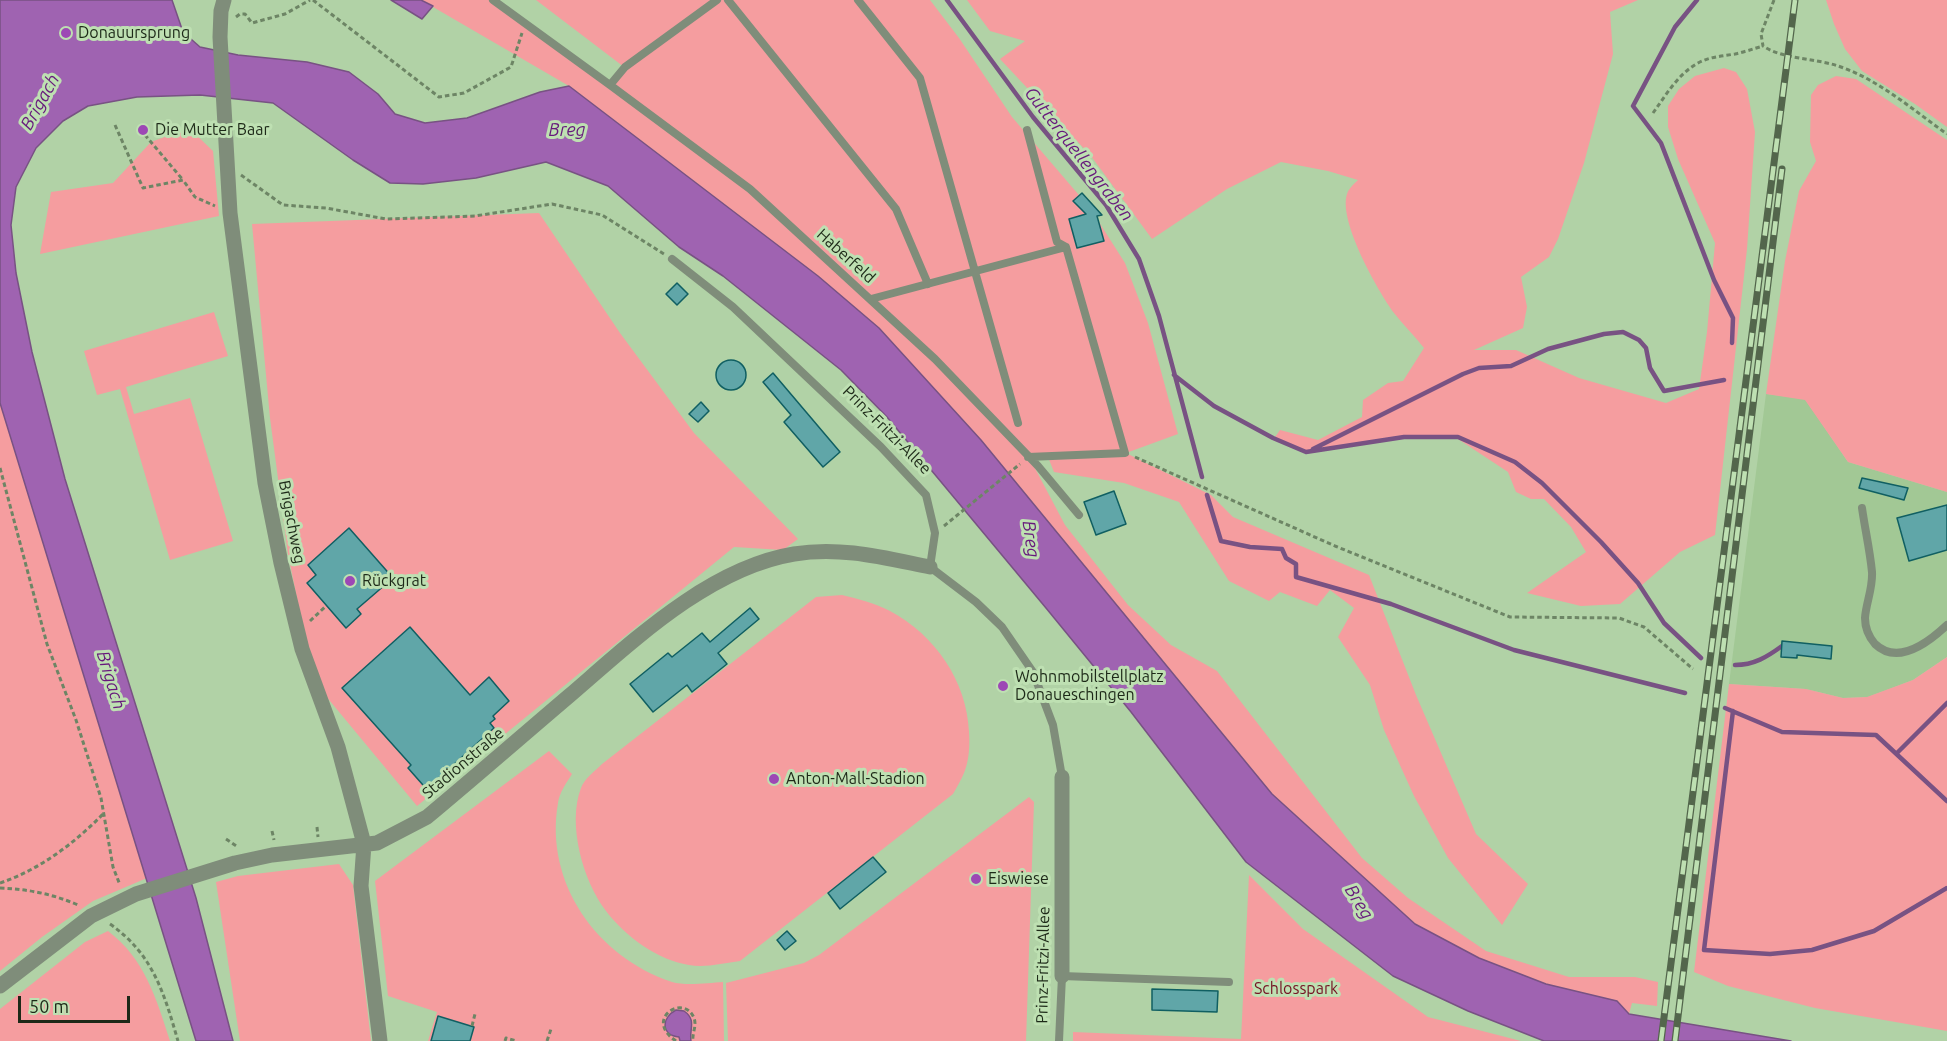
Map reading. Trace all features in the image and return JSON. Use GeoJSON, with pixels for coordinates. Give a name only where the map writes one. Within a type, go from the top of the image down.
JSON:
{"type":"FeatureCollection","features":[{"type":"Feature","properties":{"kind":"street","name":"Brigachweg"},"geometry":{"type":"LineString","coordinates":[[224,0],[220,33],[230,213],[266,483],[281,563],[302,649],[338,747],[364,843],[361,886],[380,1041]]}},
{"type":"Feature","properties":{"kind":"street","name":"Stadionstraße"},"geometry":{"type":"LineString","coordinates":[[0,986],[91,916],[131,896],[216,868],[272,855],[376,843],[427,817],[641,634],[693,597],[728,577],[761,563],[794,554],[827,551],[867,554],[930,567]]}},
{"type":"Feature","properties":{"kind":"street","name":"Prinz-Fritzi-Allee"},"geometry":{"type":"LineString","coordinates":[[1062,777],[1062,976]]}},
{"type":"Feature","properties":{"kind":"lane","name":"Haberfeld"},"geometry":{"type":"LineString","coordinates":[[493,0],[750,189],[935,359],[1079,515]]}},
{"type":"Feature","properties":{"kind":"lane"},"geometry":{"type":"LineString","coordinates":[[610,85],[625,68],[717,0]]}},
{"type":"Feature","properties":{"kind":"lane"},"geometry":{"type":"LineString","coordinates":[[728,0],[896,209],[928,284]]}},
{"type":"Feature","properties":{"kind":"lane"},"geometry":{"type":"LineString","coordinates":[[858,0],[920,78],[1018,423]]}},
{"type":"Feature","properties":{"kind":"lane"},"geometry":{"type":"LineString","coordinates":[[1025,459],[1125,453],[1066,247],[1057,242],[1027,130]]}},
{"type":"Feature","properties":{"kind":"lane"},"geometry":{"type":"LineString","coordinates":[[871,299],[1066,247]]}},
{"type":"Feature","properties":{"kind":"lane","name":"Prinz-Fritzi-Allee"},"geometry":{"type":"LineString","coordinates":[[672,259],[733,307],[881,447],[926,495],[935,533],[930,567],[976,602],[1002,627],[1033,672],[1053,725],[1062,777]]}},
{"type":"Feature","properties":{"kind":"lane"},"geometry":{"type":"LineString","coordinates":[[1862,508],[1872,574],[1865,620],[1869,636],[1876,645],[1887,652],[1901,653],[1920,646],[1936,636],[1947,625]]}},
{"type":"Feature","properties":{"kind":"lane"},"geometry":{"type":"LineString","coordinates":[[1062,976],[1229,982]]}},
{"type":"Feature","properties":{"kind":"lane","name":"Prinz-Fritzi-Allee"},"geometry":{"type":"LineString","coordinates":[[1059,1041],[1062,976]]}},
{"type":"Feature","properties":{"kind":"path"},"geometry":{"type":"LineString","coordinates":[[220,33],[240,14],[245,14],[252,23],[285,14],[311,0],[439,97],[464,93],[511,67],[525,22]]}},
{"type":"Feature","properties":{"kind":"path"},"geometry":{"type":"LineString","coordinates":[[1774,0],[1761,34],[1763,46],[1772,52],[1822,61],[1850,71],[1898,99],[1947,134]]}},
{"type":"Feature","properties":{"kind":"path"},"geometry":{"type":"LineString","coordinates":[[1653,113],[1686,71],[1697,63],[1763,46]]}},
{"type":"Feature","properties":{"kind":"path"},"geometry":{"type":"LineString","coordinates":[[115,125],[143,188],[183,180]]}},
{"type":"Feature","properties":{"kind":"path"},"geometry":{"type":"LineString","coordinates":[[140,129],[195,197],[230,213]]}},
{"type":"Feature","properties":{"kind":"path"},"geometry":{"type":"LineString","coordinates":[[227,166],[283,205],[326,208],[386,219],[475,216],[552,204],[602,215],[672,259]]}},
{"type":"Feature","properties":{"kind":"path"},"geometry":{"type":"LineString","coordinates":[[1125,453],[1335,546],[1509,617],[1619,618],[1644,627],[1692,669]]}},
{"type":"Feature","properties":{"kind":"path"},"geometry":{"type":"LineString","coordinates":[[952,520],[1025,459]]}},
{"type":"Feature","properties":{"kind":"path"},"geometry":{"type":"LineString","coordinates":[[0,468],[2,484],[47,644],[76,720],[101,798],[113,867],[131,896]]}},
{"type":"Feature","properties":{"kind":"path"},"geometry":{"type":"LineString","coordinates":[[297,630],[302,629],[326,606]]}},
{"type":"Feature","properties":{"kind":"path"},"geometry":{"type":"LineString","coordinates":[[0,883],[17,877],[54,855],[88,830],[104,813]]}},
{"type":"Feature","properties":{"kind":"path"},"geometry":{"type":"LineString","coordinates":[[272,831],[274,840]]}},
{"type":"Feature","properties":{"kind":"path"},"geometry":{"type":"LineString","coordinates":[[0,888],[21,889],[63,898],[81,906],[91,916]]}},
{"type":"Feature","properties":{"kind":"path"},"geometry":{"type":"LineString","coordinates":[[108,923],[149,962],[166,999],[178,1041]]}},
{"type":"Feature","properties":{"kind":"path"},"geometry":{"type":"LineString","coordinates":[[676,1041],[666,1034],[663,1026],[668,1011],[676,1008],[684,1008],[691,1012],[695,1020],[693,1041]]}},
{"type":"Feature","properties":{"kind":"path"},"geometry":{"type":"LineString","coordinates":[[472,1026],[475,1014]]}},
{"type":"Feature","properties":{"kind":"path"},"geometry":{"type":"LineString","coordinates":[[547,1041],[550,1029]]}},
{"type":"Feature","properties":{"kind":"path"},"geometry":{"type":"LineString","coordinates":[[505,1041],[506,1038],[516,1041]]}},
{"type":"Feature","properties":{"kind":"shaded area"},"geometry":{"type":"Polygon","coordinates":[[[1766,394],[1805,399],[1848,462],[1947,492],[1947,657],[1913,680],[1868,697],[1843,698],[1806,689],[1729,684],[1766,394]]]}},
{"type":"Feature","properties":{"kind":"green space"},"geometry":{"type":"Polygon","coordinates":[[[421,0],[493,0],[610,85],[624,67],[536,0],[930,0],[959,38],[1012,117],[1090,208],[1125,263],[1148,323],[1178,434],[1126,453],[1211,495],[1233,517],[1369,575],[1416,695],[1476,834],[1528,884],[1502,925],[1448,858],[1414,796],[1384,730],[1370,685],[1338,637],[1354,608],[1330,590],[1317,606],[1280,592],[1269,601],[1229,581],[1179,502],[1124,483],[1054,472],[1048,457],[1029,457],[1065,525],[1128,605],[1171,645],[1217,671],[1362,858],[1408,898],[1486,951],[1569,977],[1635,977],[1658,982],[1657,1006],[1632,1003],[1629,1014],[1617,1001],[1546,984],[1479,958],[1415,924],[1272,794],[981,440],[879,328],[818,276],[569,86],[421,0]]]}},
{"type":"Feature","properties":{"kind":"green space"},"geometry":{"type":"Polygon","coordinates":[[[967,0],[1638,0],[1610,12],[1613,54],[1584,163],[1558,239],[1549,257],[1521,277],[1527,307],[1523,328],[1474,350],[1516,350],[1579,378],[1666,403],[1699,389],[1715,243],[1678,159],[1668,127],[1668,106],[1679,89],[1695,76],[1724,68],[1736,72],[1747,89],[1755,132],[1747,249],[1715,535],[1680,552],[1620,604],[1581,606],[1527,593],[1586,552],[1571,527],[1544,499],[1531,499],[1516,492],[1508,472],[1458,439],[1404,438],[1306,453],[1273,440],[1280,430],[1318,440],[1362,417],[1363,400],[1388,383],[1403,381],[1424,348],[1387,303],[1354,238],[1346,206],[1347,194],[1358,180],[1328,171],[1281,162],[1227,189],[1152,239],[1091,156],[1000,59],[1025,41],[990,31],[967,0]]]}},
{"type":"Feature","properties":{"kind":"green space"},"geometry":{"type":"Polygon","coordinates":[[[1826,0],[1947,0],[1947,127],[1862,71],[1845,49],[1826,0]]]}},
{"type":"Feature","properties":{"kind":"green space"},"geometry":{"type":"Polygon","coordinates":[[[1836,76],[1856,79],[1947,140],[1947,492],[1848,462],[1805,400],[1766,394],[1785,261],[1799,191],[1816,161],[1810,142],[1811,95],[1818,85],[1836,76]]]}},
{"type":"Feature","properties":{"kind":"green space"},"geometry":{"type":"Polygon","coordinates":[[[189,128],[213,151],[219,216],[40,254],[51,192],[113,183],[151,142],[189,128]]]}},
{"type":"Feature","properties":{"kind":"green space"},"geometry":{"type":"Polygon","coordinates":[[[539,213],[620,333],[694,433],[798,539],[783,550],[734,547],[417,806],[325,695],[304,633],[288,554],[270,418],[252,224],[539,213]]]}},
{"type":"Feature","properties":{"kind":"green space"},"geometry":{"type":"Polygon","coordinates":[[[214,312],[228,356],[126,387],[134,414],[190,398],[233,541],[170,560],[120,389],[97,395],[84,351],[214,312]]]}},
{"type":"Feature","properties":{"kind":"green space"},"geometry":{"type":"Polygon","coordinates":[[[0,403],[147,878],[93,901],[42,937],[0,971],[0,403]]]}},
{"type":"Feature","properties":{"kind":"green space","name":"Anton-Mall-Stadion"},"geometry":{"type":"Polygon","coordinates":[[[842,595],[878,606],[906,621],[934,646],[946,661],[962,695],[967,713],[968,758],[959,784],[953,794],[740,961],[695,966],[665,958],[643,946],[622,929],[606,911],[590,884],[577,835],[577,802],[582,785],[602,764],[816,597],[842,595]]]}},
{"type":"Feature","properties":{"kind":"green space"},"geometry":{"type":"Polygon","coordinates":[[[1947,657],[1947,1031],[1815,1008],[1728,986],[1694,972],[1729,684],[1806,689],[1843,698],[1867,697],[1913,680],[1947,657]]]}},
{"type":"Feature","properties":{"kind":"green space"},"geometry":{"type":"Polygon","coordinates":[[[549,751],[572,774],[559,799],[556,833],[559,861],[568,888],[582,913],[599,935],[621,955],[645,970],[677,983],[723,982],[724,1041],[428,1041],[437,1012],[388,996],[375,881],[549,751]]]}},
{"type":"Feature","properties":{"kind":"green space","name":"Eiswiese"},"geometry":{"type":"Polygon","coordinates":[[[1029,797],[1034,802],[1026,1041],[728,1041],[726,983],[804,963],[819,955],[1029,797]]]}},
{"type":"Feature","properties":{"kind":"green space"},"geometry":{"type":"Polygon","coordinates":[[[339,864],[353,885],[371,1041],[240,1041],[216,882],[238,876],[339,864]]]}},
{"type":"Feature","properties":{"kind":"green space","name":"Schlosspark"},"geometry":{"type":"Polygon","coordinates":[[[1249,875],[1303,929],[1428,1017],[1521,1041],[1073,1041],[1073,1032],[1241,1039],[1249,875]]]}},
{"type":"Feature","properties":{"kind":"green space"},"geometry":{"type":"Polygon","coordinates":[[[108,931],[131,954],[148,980],[170,1041],[0,1041],[0,1009],[85,942],[108,931]]]}},
{"type":"Feature","properties":{"kind":"water"},"geometry":{"type":"Polygon","coordinates":[[[0,0],[172,0],[183,32],[200,47],[238,55],[307,62],[349,72],[378,94],[395,114],[425,123],[467,118],[540,92],[569,86],[818,276],[879,328],[981,440],[1272,794],[1415,924],[1479,958],[1546,984],[1617,1001],[1629,1014],[1791,1041],[1544,1041],[1468,1011],[1393,976],[1246,862],[1131,712],[1046,608],[887,417],[841,370],[723,276],[679,247],[608,186],[546,162],[476,178],[423,184],[390,183],[353,160],[273,103],[200,95],[137,97],[88,106],[63,121],[36,148],[16,187],[11,225],[16,273],[32,352],[65,479],[196,898],[233,1041],[196,1041],[0,403],[0,0]]]}},
{"type":"Feature","properties":{"kind":"water"},"geometry":{"type":"Polygon","coordinates":[[[391,0],[421,0],[433,6],[422,19],[391,0]]]}},
{"type":"Feature","properties":{"kind":"water"},"geometry":{"type":"Polygon","coordinates":[[[676,1010],[684,1011],[690,1018],[691,1041],[680,1041],[679,1037],[673,1036],[666,1030],[668,1017],[676,1010]]]}},
{"type":"Feature","properties":{"kind":"building"},"geometry":{"type":"Polygon","coordinates":[[[1082,193],[1102,215],[1097,216],[1104,241],[1077,248],[1069,219],[1086,214],[1073,201],[1082,193]]]}},
{"type":"Feature","properties":{"kind":"building"},"geometry":{"type":"Polygon","coordinates":[[[677,283],[688,294],[677,305],[666,294],[677,283]]]}},
{"type":"Feature","properties":{"kind":"building"},"geometry":{"type":"Polygon","coordinates":[[[731,360],[742,364],[746,375],[742,386],[731,390],[720,386],[716,375],[720,364],[731,360]]]}},
{"type":"Feature","properties":{"kind":"building"},"geometry":{"type":"Polygon","coordinates":[[[773,373],[840,452],[823,467],[784,422],[791,415],[763,382],[773,373]]]}},
{"type":"Feature","properties":{"kind":"building"},"geometry":{"type":"Polygon","coordinates":[[[701,402],[709,411],[698,422],[689,414],[701,402]]]}},
{"type":"Feature","properties":{"kind":"building"},"geometry":{"type":"Polygon","coordinates":[[[1862,478],[1908,488],[1904,500],[1859,488],[1862,478]]]}},
{"type":"Feature","properties":{"kind":"building"},"geometry":{"type":"Polygon","coordinates":[[[1114,491],[1126,524],[1096,535],[1084,502],[1114,491]]]}},
{"type":"Feature","properties":{"kind":"building"},"geometry":{"type":"Polygon","coordinates":[[[1947,505],[1947,550],[1909,561],[1897,518],[1947,505]]]}},
{"type":"Feature","properties":{"kind":"building","name":"Rückgrat"},"geometry":{"type":"Polygon","coordinates":[[[349,528],[393,578],[357,609],[361,614],[346,628],[307,583],[316,575],[308,565],[349,528]]]}},
{"type":"Feature","properties":{"kind":"building"},"geometry":{"type":"Polygon","coordinates":[[[750,608],[759,619],[718,653],[727,664],[692,692],[687,685],[653,712],[630,684],[668,653],[672,657],[702,633],[710,642],[750,608]]]}},
{"type":"Feature","properties":{"kind":"building"},"geometry":{"type":"Polygon","coordinates":[[[410,627],[470,695],[489,677],[509,701],[493,716],[495,719],[490,723],[494,728],[440,777],[443,780],[430,793],[408,768],[411,765],[342,688],[410,627]]]}},
{"type":"Feature","properties":{"kind":"building"},"geometry":{"type":"Polygon","coordinates":[[[1782,641],[1832,646],[1831,659],[1797,655],[1797,658],[1781,657],[1782,641]]]}},
{"type":"Feature","properties":{"kind":"building"},"geometry":{"type":"Polygon","coordinates":[[[873,857],[886,872],[840,909],[828,893],[873,857]]]}},
{"type":"Feature","properties":{"kind":"building"},"geometry":{"type":"Polygon","coordinates":[[[787,931],[796,941],[785,950],[777,940],[787,931]]]}},
{"type":"Feature","properties":{"kind":"building"},"geometry":{"type":"Polygon","coordinates":[[[1152,989],[1218,991],[1217,1012],[1152,1010],[1152,989]]]}},
{"type":"Feature","properties":{"kind":"building"},"geometry":{"type":"Polygon","coordinates":[[[438,1016],[474,1027],[470,1041],[431,1041],[438,1016]]]}},
{"type":"Feature","properties":{"kind":"waterway","name":"Gutterquellengraben"},"geometry":{"type":"LineString","coordinates":[[947,0],[1033,117],[1106,205],[1139,259],[1159,316],[1202,477]]}},
{"type":"Feature","properties":{"kind":"waterway"},"geometry":{"type":"LineString","coordinates":[[1697,0],[1675,27],[1633,106],[1661,143],[1714,280],[1733,318],[1732,343]]}},
{"type":"Feature","properties":{"kind":"waterway"},"geometry":{"type":"LineString","coordinates":[[1313,449],[1463,374],[1479,368],[1511,366],[1548,349],[1604,334],[1623,332],[1639,340],[1646,348],[1650,368],[1664,391],[1724,380]]}},
{"type":"Feature","properties":{"kind":"waterway"},"geometry":{"type":"LineString","coordinates":[[1174,375],[1214,406],[1273,438],[1306,452],[1404,437],[1458,437],[1515,462],[1542,483],[1601,542],[1638,583],[1664,623],[1701,658]]}},
{"type":"Feature","properties":{"kind":"waterway"},"geometry":{"type":"LineString","coordinates":[[1207,495],[1221,541],[1250,547],[1282,549],[1286,558],[1296,564],[1296,577],[1391,604],[1514,650],[1685,693]]}},
{"type":"Feature","properties":{"kind":"waterway"},"geometry":{"type":"LineString","coordinates":[[1735,665],[1760,660],[1782,646]]}},
{"type":"Feature","properties":{"kind":"waterway"},"geometry":{"type":"LineString","coordinates":[[1897,753],[1947,703]]}},
{"type":"Feature","properties":{"kind":"waterway"},"geometry":{"type":"LineString","coordinates":[[1725,708],[1782,732],[1876,735],[1947,801]]}},
{"type":"Feature","properties":{"kind":"waterway"},"geometry":{"type":"LineString","coordinates":[[1733,711],[1704,950],[1770,954],[1812,950],[1874,931],[1947,888]]}},
{"type":"Feature","properties":{"kind":"railway"},"geometry":{"type":"LineString","coordinates":[[1661,1041],[1795,0]]}},
{"type":"Feature","properties":{"kind":"railway"},"geometry":{"type":"LineString","coordinates":[[1675,1041],[1782,169]]}},
{"type":"Feature","properties":{"kind":"place","name":"Donauursprung"},"geometry":{"type":"Point","coordinates":[66,33]}},
{"type":"Feature","properties":{"kind":"place","name":"Die Mutter Baar"},"geometry":{"type":"Point","coordinates":[143,130]}},
{"type":"Feature","properties":{"kind":"place","name":"Rückgrat"},"geometry":{"type":"Point","coordinates":[350,581]}},
{"type":"Feature","properties":{"kind":"place","name":"Wohnmobilstellplatz Donaueschingen"},"geometry":{"type":"Point","coordinates":[1003,686]}},
{"type":"Feature","properties":{"kind":"place","name":"Anton-Mall-Stadion"},"geometry":{"type":"Point","coordinates":[774,779]}},
{"type":"Feature","properties":{"kind":"place","name":"Eiswiese"},"geometry":{"type":"Point","coordinates":[976,879]}},
{"type":"Feature","properties":{"kind":"water label","name":"Brigach"},"geometry":{"type":"Point","coordinates":[40,102]}},
{"type":"Feature","properties":{"kind":"water label","name":"Breg"},"geometry":{"type":"Point","coordinates":[567,130]}},
{"type":"Feature","properties":{"kind":"water label","name":"Breg"},"geometry":{"type":"Point","coordinates":[1031,539]}},
{"type":"Feature","properties":{"kind":"water label","name":"Brigach"},"geometry":{"type":"Point","coordinates":[111,680]}},
{"type":"Feature","properties":{"kind":"water label","name":"Breg"},"geometry":{"type":"Point","coordinates":[1359,902]}}]}
